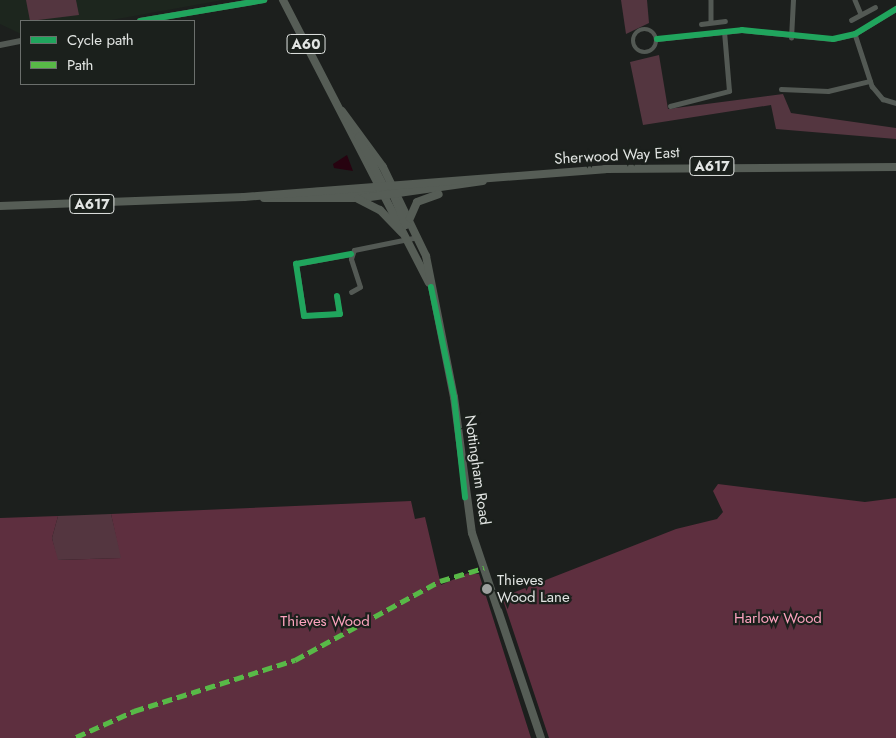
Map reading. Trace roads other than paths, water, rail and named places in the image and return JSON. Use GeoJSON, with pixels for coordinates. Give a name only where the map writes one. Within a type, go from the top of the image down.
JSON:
{"type":"FeatureCollection","features":[{"type":"Feature","properties":{"kind":"highway","name":"Nottingham Road"},"geometry":{"type":"LineString","coordinates":[[285,1],[342,110],[388,190],[410,218],[419,237],[454,397],[472,533],[541,738]]}},
{"type":"Feature","properties":{"kind":"highway","name":"Nottingham Road"},"geometry":{"type":"LineString","coordinates":[[342,110],[354,125],[388,190],[431,287]]}},
{"type":"Feature","properties":{"kind":"highway","name":"Sherwood Way East"},"geometry":{"type":"LineString","coordinates":[[388,190],[490,178],[702,166],[896,167]]}},
{"type":"Feature","properties":{"kind":"highway","name":"Sherwood Way East"},"geometry":{"type":"LineString","coordinates":[[454,187],[490,178]]}},
{"type":"Feature","properties":{"kind":"highway"},"geometry":{"type":"LineString","coordinates":[[388,190],[454,187]]}},
{"type":"Feature","properties":{"kind":"highway"},"geometry":{"type":"LineString","coordinates":[[410,218],[417,202],[454,187]]}},
{"type":"Feature","properties":{"kind":"highway","name":"A617"},"geometry":{"type":"LineString","coordinates":[[244,197],[303,190],[388,190]]}},
{"type":"Feature","properties":{"kind":"highway","name":"A617"},"geometry":{"type":"LineString","coordinates":[[0,206],[244,197],[358,199],[388,190]]}},
{"type":"Feature","properties":{"kind":"highway"},"geometry":{"type":"LineString","coordinates":[[358,199],[380,210],[410,242]]}},
{"type":"Feature","properties":{"kind":"street"},"geometry":{"type":"LineString","coordinates":[[146,20],[264,0]]}},
{"type":"Feature","properties":{"kind":"street"},"geometry":{"type":"LineString","coordinates":[[711,0],[711,22]]}},
{"type":"Feature","properties":{"kind":"street"},"geometry":{"type":"LineString","coordinates":[[791,38],[793,0]]}},
{"type":"Feature","properties":{"kind":"street"},"geometry":{"type":"LineString","coordinates":[[855,0],[861,14]]}},
{"type":"Feature","properties":{"kind":"street"},"geometry":{"type":"LineString","coordinates":[[851,20],[875,7]]}},
{"type":"Feature","properties":{"kind":"street"},"geometry":{"type":"LineString","coordinates":[[657,39],[655,49],[647,54],[638,51],[632,43],[635,34],[643,29],[657,39],[752,31],[791,38],[819,40],[855,34],[896,9]]}},
{"type":"Feature","properties":{"kind":"street"},"geometry":{"type":"LineString","coordinates":[[700,24],[725,21]]}},
{"type":"Feature","properties":{"kind":"street"},"geometry":{"type":"LineString","coordinates":[[670,106],[726,94],[731,87],[724,32]]}},
{"type":"Feature","properties":{"kind":"street"},"geometry":{"type":"LineString","coordinates":[[855,34],[870,81],[883,99],[896,103]]}},
{"type":"Feature","properties":{"kind":"street"},"geometry":{"type":"LineString","coordinates":[[0,45],[20,41]]}},
{"type":"Feature","properties":{"kind":"street"},"geometry":{"type":"LineString","coordinates":[[781,89],[790,91],[828,91],[870,81]]}},
{"type":"Feature","properties":{"kind":"street"},"geometry":{"type":"LineString","coordinates":[[790,91],[790,98]]}},
{"type":"Feature","properties":{"kind":"street"},"geometry":{"type":"LineString","coordinates":[[337,296],[340,314],[304,316],[296,264],[410,242],[419,237]]}},
{"type":"Feature","properties":{"kind":"street"},"geometry":{"type":"LineString","coordinates":[[351,254],[360,287],[351,292]]}},
{"type":"Feature","properties":{"kind":"place","name":"Thieves Wood Lane"},"geometry":{"type":"Point","coordinates":[487,589]}},
{"type":"Feature","properties":{"kind":"park label","name":"Harlow Wood"},"geometry":{"type":"Point","coordinates":[778,619]}},
{"type":"Feature","properties":{"kind":"park label","name":"Thieves Wood"},"geometry":{"type":"Point","coordinates":[325,622]}}]}
